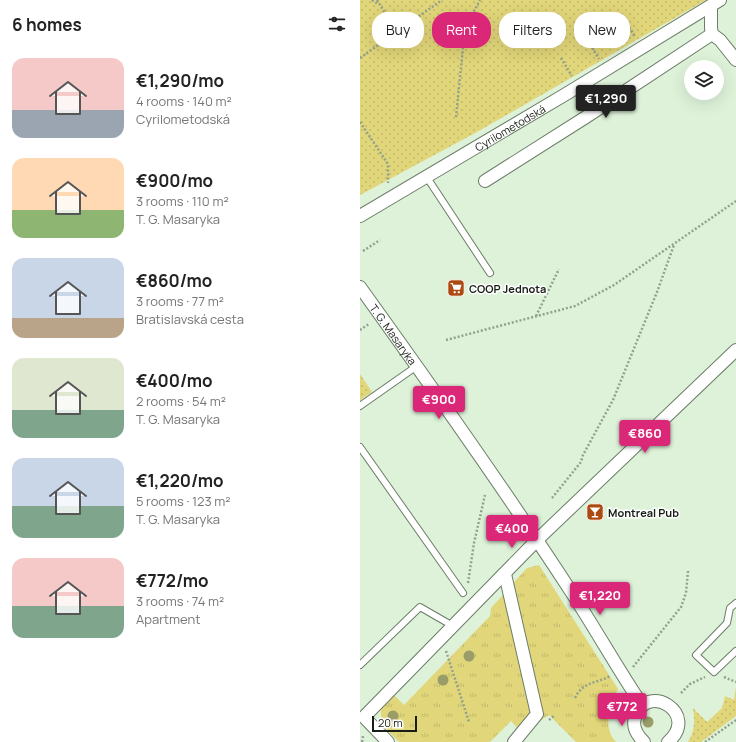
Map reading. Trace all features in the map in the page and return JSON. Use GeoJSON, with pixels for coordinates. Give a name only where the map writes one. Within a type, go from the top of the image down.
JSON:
{"type":"FeatureCollection","features":[{"type":"Feature","properties":{"kind":"street"},"geometry":{"type":"LineString","coordinates":[[715,3],[711,28],[712,34],[720,40],[736,60]]}},
{"type":"Feature","properties":{"kind":"street","name":"Cyrilometodská"},"geometry":{"type":"LineString","coordinates":[[360,216],[578,87],[715,3]]}},
{"type":"Feature","properties":{"kind":"street"},"geometry":{"type":"LineString","coordinates":[[485,181],[712,34]]}},
{"type":"Feature","properties":{"kind":"street","name":"T. G. Masaryka"},"geometry":{"type":"LineString","coordinates":[[360,287],[417,366],[537,540],[571,591],[642,705]]}},
{"type":"Feature","properties":{"kind":"street"},"geometry":{"type":"LineString","coordinates":[[388,742],[364,717],[537,540],[736,350]]}},
{"type":"Feature","properties":{"kind":"street"},"geometry":{"type":"LineString","coordinates":[[504,574],[537,714],[514,742]]}},
{"type":"Feature","properties":{"kind":"street"},"geometry":{"type":"LineString","coordinates":[[644,742],[634,729],[636,713],[642,705],[649,702],[661,701],[672,708],[677,715],[677,731],[673,738],[668,742]]}},
{"type":"Feature","properties":{"kind":"lane"},"geometry":{"type":"LineString","coordinates":[[426,176],[490,273]]}},
{"type":"Feature","properties":{"kind":"lane"},"geometry":{"type":"LineString","coordinates":[[360,406],[417,366]]}},
{"type":"Feature","properties":{"kind":"lane"},"geometry":{"type":"LineString","coordinates":[[360,447],[465,592]]}},
{"type":"Feature","properties":{"kind":"lane"},"geometry":{"type":"LineString","coordinates":[[736,603],[730,608],[727,623],[696,655],[714,672],[736,651]]}},
{"type":"Feature","properties":{"kind":"lane"},"geometry":{"type":"LineString","coordinates":[[360,665],[420,607],[453,626]]}},
{"type":"Feature","properties":{"kind":"path"},"geometry":{"type":"LineString","coordinates":[[372,0],[380,4]]}},
{"type":"Feature","properties":{"kind":"path"},"geometry":{"type":"LineString","coordinates":[[377,0],[385,12]]}},
{"type":"Feature","properties":{"kind":"path"},"geometry":{"type":"LineString","coordinates":[[424,13],[442,0]]}},
{"type":"Feature","properties":{"kind":"path"},"geometry":{"type":"LineString","coordinates":[[456,116],[465,28],[480,0]]}},
{"type":"Feature","properties":{"kind":"path"},"geometry":{"type":"LineString","coordinates":[[630,30],[641,48]]}},
{"type":"Feature","properties":{"kind":"path"},"geometry":{"type":"LineString","coordinates":[[360,58],[374,48]]}},
{"type":"Feature","properties":{"kind":"path"},"geometry":{"type":"LineString","coordinates":[[592,48],[606,70]]}},
{"type":"Feature","properties":{"kind":"path"},"geometry":{"type":"LineString","coordinates":[[561,58],[578,87]]}},
{"type":"Feature","properties":{"kind":"path"},"geometry":{"type":"LineString","coordinates":[[360,122],[388,164],[388,183]]}},
{"type":"Feature","properties":{"kind":"path"},"geometry":{"type":"LineString","coordinates":[[446,340],[575,306],[599,294],[736,202]]}},
{"type":"Feature","properties":{"kind":"path"},"geometry":{"type":"LineString","coordinates":[[363,251],[380,240]]}},
{"type":"Feature","properties":{"kind":"path"},"geometry":{"type":"LineString","coordinates":[[552,498],[580,462],[613,400],[657,292],[674,244]]}},
{"type":"Feature","properties":{"kind":"path"},"geometry":{"type":"LineString","coordinates":[[535,316],[559,269]]}},
{"type":"Feature","properties":{"kind":"path"},"geometry":{"type":"LineString","coordinates":[[360,330],[369,324]]}},
{"type":"Feature","properties":{"kind":"path"},"geometry":{"type":"LineString","coordinates":[[465,592],[485,495]]}},
{"type":"Feature","properties":{"kind":"path"},"geometry":{"type":"LineString","coordinates":[[633,667],[681,607],[686,593],[688,570]]}},
{"type":"Feature","properties":{"kind":"path"},"geometry":{"type":"LineString","coordinates":[[442,638],[469,722]]}},
{"type":"Feature","properties":{"kind":"path"},"geometry":{"type":"LineString","coordinates":[[681,693],[690,684],[714,672]]}},
{"type":"Feature","properties":{"kind":"path"},"geometry":{"type":"LineString","coordinates":[[575,698],[584,686],[612,674]]}},
{"type":"Feature","properties":{"kind":"path"},"geometry":{"type":"LineString","coordinates":[[705,742],[736,720]]}},
{"type":"Feature","properties":{"kind":"path"},"geometry":{"type":"LineString","coordinates":[[362,742],[363,736]]}},
{"type":"Feature","properties":{"kind":"green space"},"geometry":{"type":"Polygon","coordinates":[[[360,0],[706,0],[630,44],[630,12],[574,12],[574,48],[623,48],[477,132],[360,195],[360,0]]]}},
{"type":"Feature","properties":{"kind":"green space"},"geometry":{"type":"Polygon","coordinates":[[[360,374],[372,392],[360,400],[360,374]]]}},
{"type":"Feature","properties":{"kind":"green space"},"geometry":{"type":"Polygon","coordinates":[[[539,565],[618,689],[612,702],[608,723],[609,730],[616,742],[576,742],[549,715],[538,722],[519,730],[511,721],[490,742],[399,742],[381,724],[381,708],[394,695],[404,705],[490,616],[491,608],[527,568],[539,565]]]}},
{"type":"Feature","properties":{"kind":"green space"},"geometry":{"type":"Polygon","coordinates":[[[736,687],[736,716],[701,742],[688,742],[694,725],[693,708],[707,722],[722,708],[725,696],[734,700],[736,687]]]}},
{"type":"Feature","properties":{"kind":"place","name":"COOP Jednota"},"geometry":{"type":"Point","coordinates":[456,288]}},
{"type":"Feature","properties":{"kind":"place","name":"Montreal Pub"},"geometry":{"type":"Point","coordinates":[595,512]}}]}
